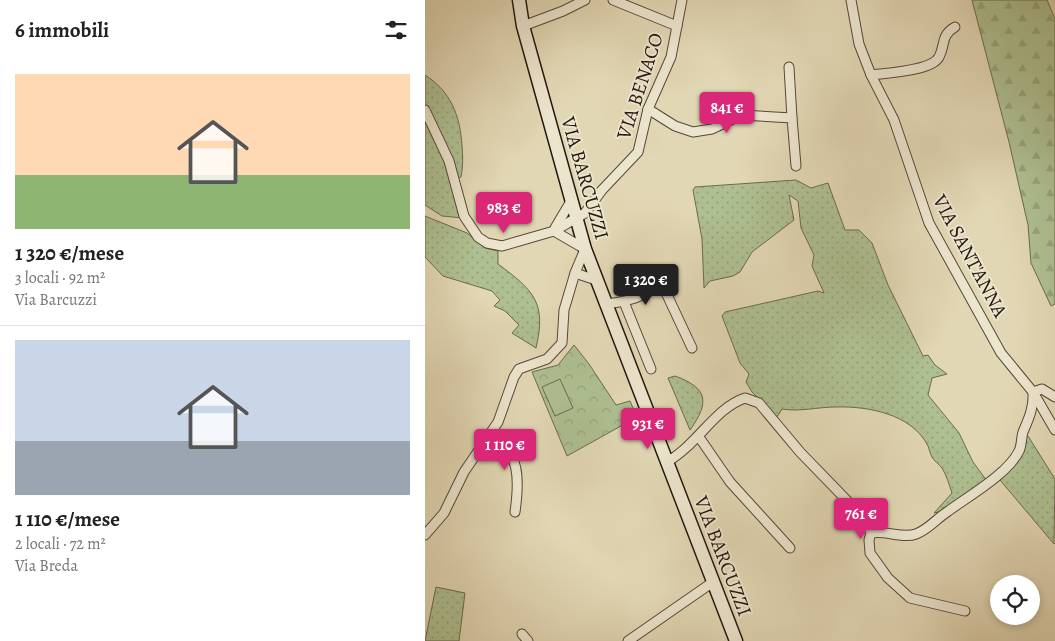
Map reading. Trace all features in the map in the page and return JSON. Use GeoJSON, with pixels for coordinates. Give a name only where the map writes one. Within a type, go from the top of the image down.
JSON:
{"type":"FeatureCollection","features":[{"type":"Feature","properties":{"kind":"street","name":"VIA BARCUZZI"},"geometry":{"type":"LineString","coordinates":[[519,0],[523,26],[585,249],[736,641]]}},
{"type":"Feature","properties":{"kind":"street"},"geometry":{"type":"LineString","coordinates":[[523,26],[563,11],[585,0]]}},
{"type":"Feature","properties":{"kind":"street"},"geometry":{"type":"LineString","coordinates":[[613,0],[677,26]]}},
{"type":"Feature","properties":{"kind":"street","name":"VIA BENACO"},"geometry":{"type":"LineString","coordinates":[[578,223],[602,190],[638,152],[648,109],[671,57],[682,0]]}},
{"type":"Feature","properties":{"kind":"street","name":"VIA SANT'ANNA"},"geometry":{"type":"LineString","coordinates":[[851,0],[859,44],[871,75],[894,120],[929,222],[1001,353],[1033,392],[1055,430]]}},
{"type":"Feature","properties":{"kind":"street"},"geometry":{"type":"LineString","coordinates":[[871,75],[919,68],[935,62],[940,56],[941,43],[948,31],[955,27]]}},
{"type":"Feature","properties":{"kind":"street"},"geometry":{"type":"LineString","coordinates":[[789,67],[796,166]]}},
{"type":"Feature","properties":{"kind":"street"},"geometry":{"type":"LineString","coordinates":[[648,109],[675,126],[693,132],[712,129],[741,116],[792,118]]}},
{"type":"Feature","properties":{"kind":"street"},"geometry":{"type":"LineString","coordinates":[[425,110],[449,161],[464,216],[478,237],[487,244],[502,246],[578,223]]}},
{"type":"Feature","properties":{"kind":"street"},"geometry":{"type":"LineString","coordinates":[[554,231],[571,201]]}},
{"type":"Feature","properties":{"kind":"street"},"geometry":{"type":"LineString","coordinates":[[425,534],[444,513],[464,472],[493,430],[519,370],[547,359],[562,343],[564,310],[575,273],[585,249],[554,231]]}},
{"type":"Feature","properties":{"kind":"street"},"geometry":{"type":"LineString","coordinates":[[575,273],[596,280]]}},
{"type":"Feature","properties":{"kind":"street"},"geometry":{"type":"LineString","coordinates":[[605,304],[637,298],[663,278],[692,348]]}},
{"type":"Feature","properties":{"kind":"street"},"geometry":{"type":"LineString","coordinates":[[623,302],[651,368]]}},
{"type":"Feature","properties":{"kind":"street"},"geometry":{"type":"LineString","coordinates":[[871,534],[878,532],[914,535],[928,528],[946,512],[987,485],[1020,450],[1022,437],[1033,407],[1033,392],[1042,389],[1055,396]]}},
{"type":"Feature","properties":{"kind":"street"},"geometry":{"type":"LineString","coordinates":[[667,462],[681,454],[699,438],[720,413],[737,401],[745,398],[759,403],[800,452],[861,515],[871,534],[869,553],[888,578],[910,598],[965,611]]}},
{"type":"Feature","properties":{"kind":"street"},"geometry":{"type":"LineString","coordinates":[[493,430],[507,445],[515,461],[518,481],[515,512]]}},
{"type":"Feature","properties":{"kind":"street"},"geometry":{"type":"LineString","coordinates":[[699,438],[729,482],[790,548]]}},
{"type":"Feature","properties":{"kind":"street"},"geometry":{"type":"LineString","coordinates":[[628,641],[713,582]]}},
{"type":"Feature","properties":{"kind":"green space"},"geometry":{"type":"Polygon","coordinates":[[[972,0],[1047,0],[1055,19],[1055,304],[1051,306],[1031,263],[1028,225],[1009,142],[972,0]]]}},
{"type":"Feature","properties":{"kind":"green space"},"geometry":{"type":"Polygon","coordinates":[[[425,75],[448,97],[453,105],[459,124],[463,162],[461,177],[455,179],[425,107],[425,75]]]}},
{"type":"Feature","properties":{"kind":"green space"},"geometry":{"type":"Polygon","coordinates":[[[425,115],[439,139],[463,218],[442,216],[425,205],[425,115]]]}},
{"type":"Feature","properties":{"kind":"green space"},"geometry":{"type":"Polygon","coordinates":[[[796,180],[811,188],[828,183],[845,230],[859,230],[872,243],[888,285],[923,356],[928,355],[935,365],[947,374],[932,378],[928,395],[959,433],[973,462],[987,481],[942,511],[934,513],[952,493],[948,481],[942,468],[932,457],[921,435],[911,426],[900,419],[875,410],[848,407],[782,409],[777,417],[752,392],[746,382],[749,374],[740,363],[722,316],[725,312],[818,291],[824,293],[812,266],[814,255],[801,228],[798,201],[789,195],[794,220],[752,252],[740,272],[733,276],[710,281],[704,288],[702,239],[693,190],[695,187],[796,180]]]}},
{"type":"Feature","properties":{"kind":"green space"},"geometry":{"type":"Polygon","coordinates":[[[425,216],[467,233],[485,248],[498,251],[498,264],[528,290],[538,308],[540,319],[536,348],[512,333],[519,325],[505,311],[494,306],[500,300],[492,291],[443,276],[425,257],[425,216]]]}},
{"type":"Feature","properties":{"kind":"green space"},"geometry":{"type":"Polygon","coordinates":[[[574,345],[616,405],[630,401],[637,417],[567,456],[532,372],[558,365],[574,345]]]}},
{"type":"Feature","properties":{"kind":"green space"},"geometry":{"type":"Polygon","coordinates":[[[675,376],[694,386],[700,391],[702,397],[701,411],[690,430],[668,378],[675,376]]]}},
{"type":"Feature","properties":{"kind":"green space"},"geometry":{"type":"Polygon","coordinates":[[[560,379],[573,408],[555,416],[542,387],[560,379]]]}},
{"type":"Feature","properties":{"kind":"green space"},"geometry":{"type":"Polygon","coordinates":[[[1028,436],[1055,479],[1054,544],[1000,480],[1025,437],[1028,436]]]}},
{"type":"Feature","properties":{"kind":"green space"},"geometry":{"type":"Polygon","coordinates":[[[436,587],[465,593],[459,641],[425,641],[436,587]]]}}]}
